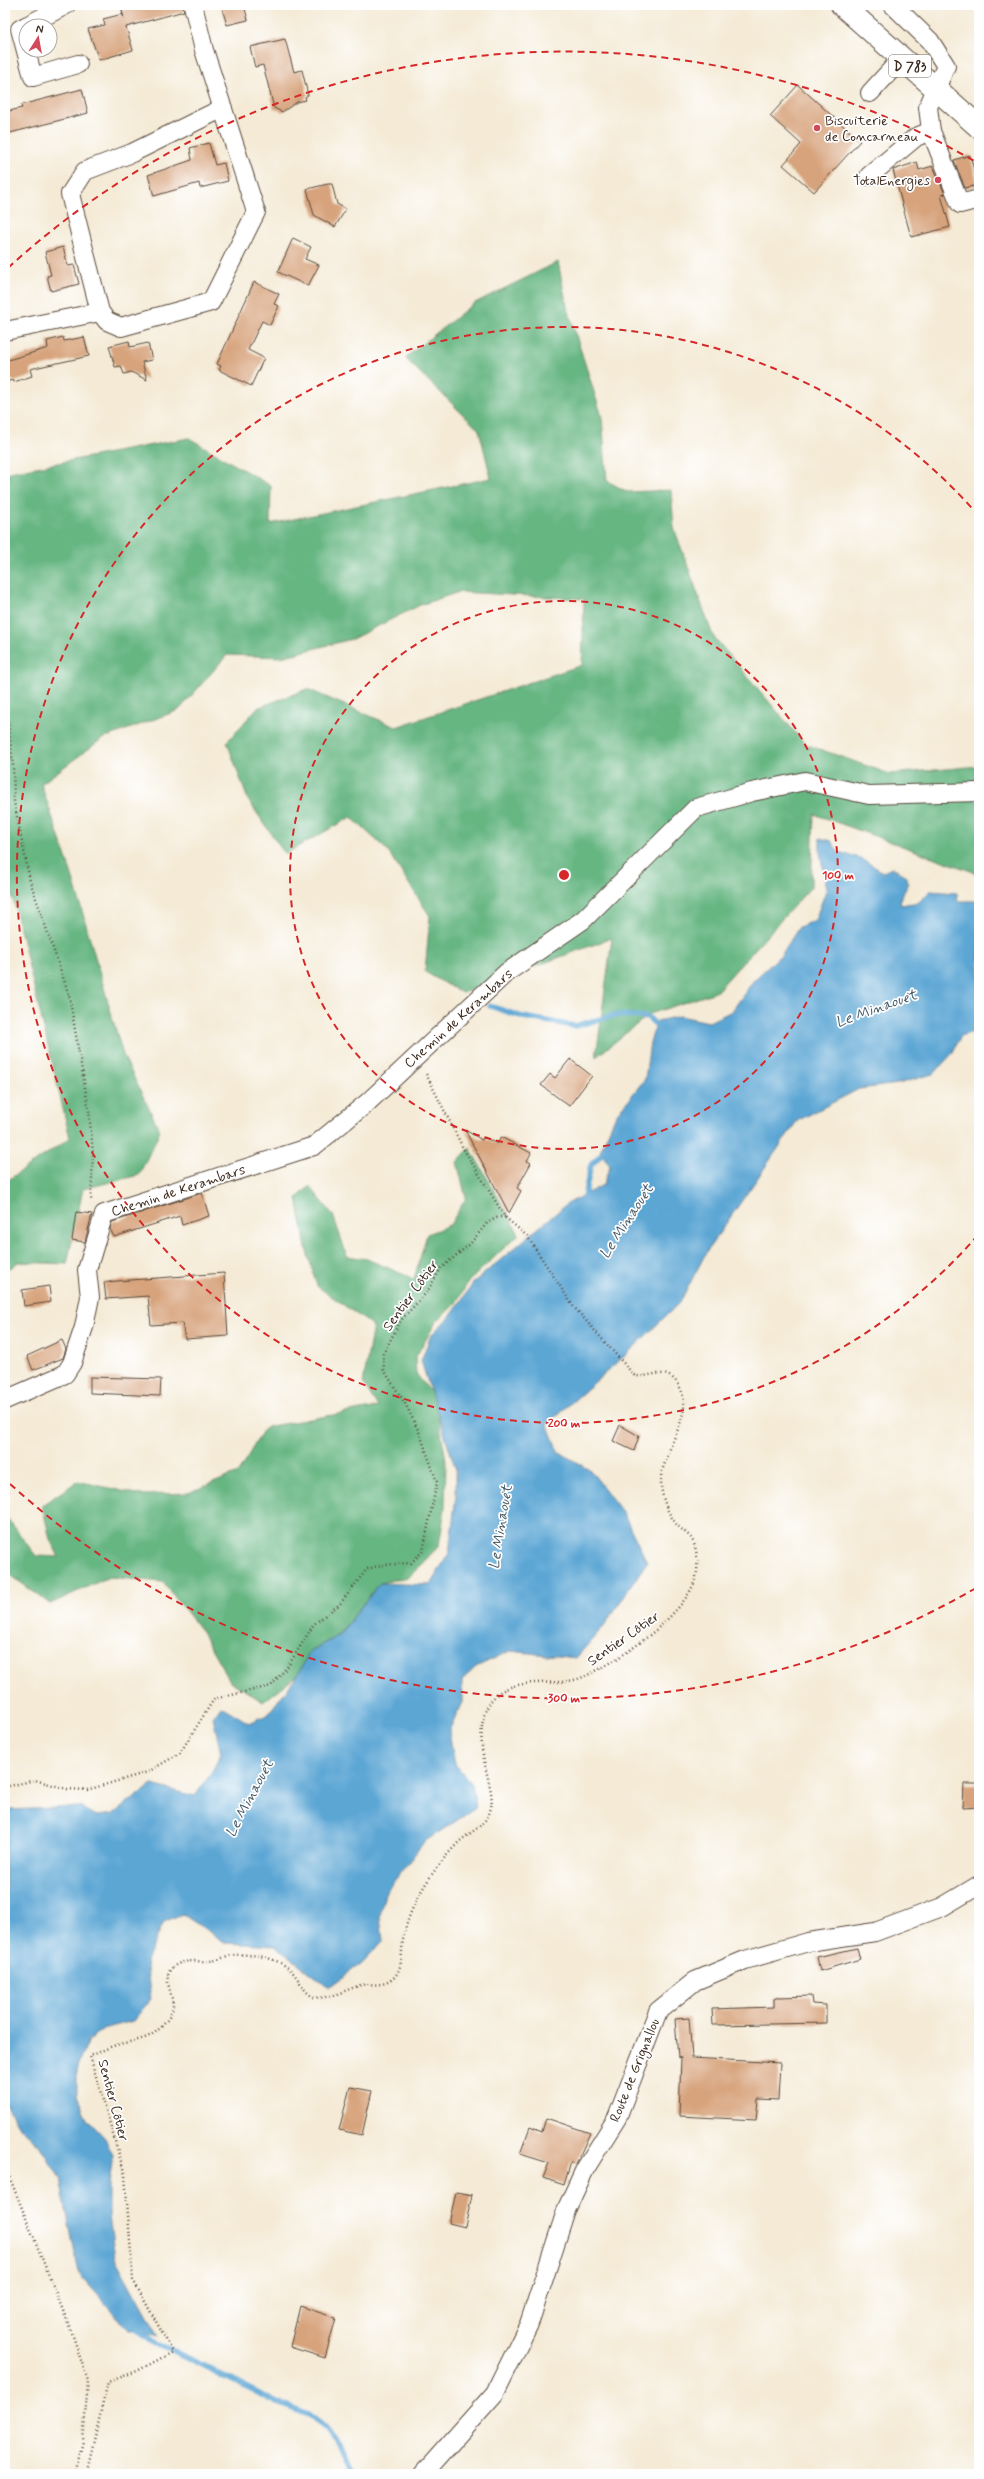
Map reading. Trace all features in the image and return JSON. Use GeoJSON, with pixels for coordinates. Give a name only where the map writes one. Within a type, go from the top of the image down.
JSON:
{"type":"FeatureCollection","features":[{"type":"Feature","properties":{"kind":"main road","name":"D 783"},"geometry":{"type":"LineString","coordinates":[[842,5],[979,127]]}},
{"type":"Feature","properties":{"kind":"street"},"geometry":{"type":"LineString","coordinates":[[41,18],[66,5]]}},
{"type":"Feature","properties":{"kind":"street"},"geometry":{"type":"LineString","coordinates":[[193,5],[222,108],[256,212],[210,302],[121,327],[107,320],[100,312],[70,194],[85,171],[132,153],[222,108]]}},
{"type":"Feature","properties":{"kind":"street"},"geometry":{"type":"LineString","coordinates":[[893,5],[930,41],[946,66],[928,107],[931,131],[960,204],[979,199]]}},
{"type":"Feature","properties":{"kind":"street"},"geometry":{"type":"LineString","coordinates":[[28,58],[33,77],[78,64]]}},
{"type":"Feature","properties":{"kind":"street"},"geometry":{"type":"LineString","coordinates":[[870,93],[902,58]]}},
{"type":"Feature","properties":{"kind":"street"},"geometry":{"type":"LineString","coordinates":[[869,176],[916,137],[931,131]]}},
{"type":"Feature","properties":{"kind":"street"},"geometry":{"type":"LineString","coordinates":[[5,331],[100,312]]}},
{"type":"Feature","properties":{"kind":"street","name":"Chemin de Kerambars"},"geometry":{"type":"LineString","coordinates":[[104,1214],[314,1146],[367,1103],[506,973],[582,920],[696,808],[752,792],[805,781],[869,795],[979,792]]}},
{"type":"Feature","properties":{"kind":"street"},"geometry":{"type":"LineString","coordinates":[[5,1400],[66,1374],[72,1363],[84,1327],[90,1297],[87,1270],[104,1214]]}},
{"type":"Feature","properties":{"kind":"street","name":"Route de Grignallou"},"geometry":{"type":"LineString","coordinates":[[423,2474],[495,2393],[529,2324],[567,2208],[585,2169],[617,2118],[658,2011],[695,1981],[745,1960],[808,1942],[875,1932],[942,1907],[979,1885]]}},
{"type":"Feature","properties":{"kind":"path"},"geometry":{"type":"LineString","coordinates":[[5,213],[8,230],[5,251]]}},
{"type":"Feature","properties":{"kind":"path"},"geometry":{"type":"LineString","coordinates":[[5,697],[13,764],[14,802],[30,881],[69,995],[89,1111],[93,1153],[91,1204],[104,1214]]}},
{"type":"Feature","properties":{"kind":"path"},"geometry":{"type":"LineString","coordinates":[[417,1056],[463,1148],[505,1217]]}},
{"type":"Feature","properties":{"kind":"path","name":"Sentier Côtier"},"geometry":{"type":"LineString","coordinates":[[5,1787],[35,1780],[67,1789],[87,1790],[148,1772],[180,1752],[214,1699],[271,1686],[288,1666],[314,1624],[340,1604],[367,1569],[382,1565],[410,1563],[418,1559],[423,1551],[428,1535],[437,1482],[417,1428],[406,1404],[384,1370],[383,1354],[401,1320],[427,1292],[441,1268],[470,1244],[487,1223],[498,1217],[505,1217],[527,1236],[573,1306],[634,1375],[639,1377],[657,1374],[672,1377],[677,1382],[684,1398],[683,1415],[672,1440],[660,1480],[666,1507],[672,1518],[691,1538],[697,1560],[695,1581],[680,1607],[633,1646],[583,1677],[569,1681],[525,1684],[501,1691],[493,1698],[485,1714],[482,1732],[483,1756],[492,1793],[489,1814],[478,1829],[458,1843],[420,1894],[403,1935],[399,1970],[391,1980],[384,1984],[365,1984],[331,1995],[315,1997],[307,1992],[289,1968],[277,1961],[236,1954],[216,1960],[185,1962],[171,1969],[166,1979],[173,2004],[164,2024],[144,2039],[114,2046],[90,2056],[125,2175],[133,2280],[173,2352],[137,2371],[108,2382],[86,2474]]}},
{"type":"Feature","properties":{"kind":"path"},"geometry":{"type":"LineString","coordinates":[[5,2166],[72,2333],[88,2381],[83,2441],[74,2474]]}},
{"type":"Feature","properties":{"kind":"green space"},"geometry":{"type":"Polygon","coordinates":[[[558,262],[567,307],[602,417],[607,481],[628,492],[671,490],[674,528],[713,636],[805,744],[890,774],[979,766],[979,874],[814,814],[811,887],[716,992],[650,1014],[596,1057],[612,938],[462,993],[425,972],[430,916],[387,850],[351,817],[285,854],[248,800],[227,742],[257,708],[307,689],[396,727],[582,665],[584,599],[459,592],[420,605],[352,639],[281,657],[227,655],[179,710],[102,739],[41,784],[71,872],[123,1055],[160,1131],[139,1175],[83,1189],[67,1264],[18,1262],[5,1272],[5,1182],[70,1138],[5,866],[5,473],[189,438],[271,486],[270,524],[491,478],[479,430],[405,358],[473,304],[558,262]]]}},
{"type":"Feature","properties":{"kind":"green space"},"geometry":{"type":"Polygon","coordinates":[[[470,1148],[519,1234],[469,1281],[455,1304],[436,1322],[415,1358],[416,1374],[435,1397],[446,1460],[445,1508],[439,1546],[409,1577],[380,1583],[338,1635],[309,1652],[298,1675],[263,1702],[230,1681],[200,1629],[163,1582],[109,1577],[50,1604],[5,1571],[5,1515],[36,1556],[59,1557],[50,1539],[42,1505],[78,1481],[140,1495],[188,1493],[238,1473],[265,1427],[378,1407],[363,1383],[373,1326],[317,1286],[306,1248],[297,1198],[310,1186],[333,1215],[347,1256],[367,1259],[414,1279],[427,1234],[450,1225],[466,1198],[457,1162],[470,1148]]]}},
{"type":"Feature","properties":{"kind":"water","name":"Le Minaouët"},"geometry":{"type":"Polygon","coordinates":[[[820,838],[831,841],[838,852],[860,858],[883,872],[892,868],[904,874],[909,883],[900,899],[901,905],[919,902],[930,891],[957,893],[958,901],[979,901],[979,1030],[961,1036],[952,1054],[933,1074],[898,1084],[859,1089],[797,1121],[707,1251],[680,1302],[627,1354],[547,1424],[558,1451],[591,1471],[623,1513],[647,1562],[604,1626],[576,1658],[510,1651],[476,1667],[462,1680],[462,1702],[449,1731],[455,1764],[472,1784],[476,1808],[424,1842],[385,1893],[380,1916],[383,1941],[362,1963],[329,1987],[275,1946],[226,1943],[182,1914],[164,1922],[146,1961],[151,1999],[133,2021],[103,2029],[88,2040],[77,2067],[77,2095],[87,2119],[105,2138],[113,2154],[109,2185],[109,2216],[115,2258],[158,2337],[129,2330],[79,2274],[60,2179],[39,2145],[18,2125],[6,2104],[5,1810],[80,1807],[96,1816],[113,1814],[152,1785],[195,1796],[210,1775],[221,1754],[213,1717],[221,1706],[249,1723],[267,1715],[298,1675],[309,1652],[339,1635],[380,1583],[430,1585],[449,1553],[456,1495],[456,1470],[421,1361],[431,1335],[452,1314],[474,1282],[567,1204],[603,1185],[610,1166],[600,1151],[616,1115],[645,1079],[650,1042],[657,1021],[680,1016],[709,1022],[732,1011],[754,980],[782,954],[799,927],[815,920],[827,888],[820,853],[820,838]]]}},
{"type":"Feature","properties":{"kind":"building"},"geometry":{"type":"Polygon","coordinates":[[[121,5],[183,5],[184,11],[126,27],[133,50],[99,60],[88,29],[105,25],[103,19],[123,14],[121,5]]]}},
{"type":"Feature","properties":{"kind":"building"},"geometry":{"type":"Polygon","coordinates":[[[221,5],[244,5],[248,20],[227,25],[221,5]]]}},
{"type":"Feature","properties":{"kind":"building"},"geometry":{"type":"Polygon","coordinates":[[[285,39],[294,72],[302,70],[308,95],[305,97],[306,100],[297,102],[282,112],[274,108],[263,65],[255,67],[250,47],[285,39]]]}},
{"type":"Feature","properties":{"kind":"building"},"geometry":{"type":"Polygon","coordinates":[[[798,85],[860,141],[814,192],[783,165],[801,144],[770,116],[798,85]]]}},
{"type":"Feature","properties":{"kind":"building"},"geometry":{"type":"Polygon","coordinates":[[[82,89],[88,113],[10,133],[5,112],[22,108],[21,105],[82,89]]]}},
{"type":"Feature","properties":{"kind":"building"},"geometry":{"type":"Polygon","coordinates":[[[209,143],[215,165],[224,163],[228,181],[200,188],[199,183],[154,196],[148,175],[192,160],[190,148],[209,143]]]}},
{"type":"Feature","properties":{"kind":"building"},"geometry":{"type":"Polygon","coordinates":[[[970,155],[978,185],[965,188],[954,160],[970,155]]]}},
{"type":"Feature","properties":{"kind":"building"},"geometry":{"type":"Polygon","coordinates":[[[917,162],[919,170],[933,166],[945,194],[941,195],[950,227],[911,237],[893,170],[917,162]]]}},
{"type":"Feature","properties":{"kind":"building"},"geometry":{"type":"Polygon","coordinates":[[[332,184],[337,204],[346,209],[335,227],[314,215],[307,189],[332,184]]]}},
{"type":"Feature","properties":{"kind":"building"},"geometry":{"type":"Polygon","coordinates":[[[293,238],[311,247],[305,259],[319,265],[308,286],[278,272],[293,238]]]}},
{"type":"Feature","properties":{"kind":"building"},"geometry":{"type":"Polygon","coordinates":[[[63,247],[68,266],[74,265],[79,284],[51,291],[47,276],[51,275],[45,252],[63,247]]]}},
{"type":"Feature","properties":{"kind":"building"},"geometry":{"type":"Polygon","coordinates":[[[254,282],[279,294],[274,304],[279,306],[270,325],[262,321],[248,350],[264,358],[251,386],[219,370],[221,366],[217,364],[254,282]]]}},
{"type":"Feature","properties":{"kind":"building"},"geometry":{"type":"Polygon","coordinates":[[[63,337],[64,341],[84,337],[89,356],[30,369],[32,376],[14,382],[13,380],[5,382],[5,361],[48,348],[47,341],[63,337]]]}},
{"type":"Feature","properties":{"kind":"building"},"geometry":{"type":"Polygon","coordinates":[[[129,341],[130,347],[148,343],[152,360],[142,362],[147,380],[131,372],[124,374],[121,366],[115,367],[109,346],[129,341]]]}},
{"type":"Feature","properties":{"kind":"building"},"geometry":{"type":"Polygon","coordinates":[[[570,1059],[592,1076],[569,1106],[541,1085],[550,1074],[555,1078],[570,1059]]]}},
{"type":"Feature","properties":{"kind":"building"},"geometry":{"type":"Polygon","coordinates":[[[465,1130],[482,1140],[484,1137],[497,1144],[501,1137],[531,1153],[527,1161],[531,1163],[517,1188],[521,1191],[509,1213],[465,1130]]]}},
{"type":"Feature","properties":{"kind":"building"},"geometry":{"type":"Polygon","coordinates":[[[202,1193],[209,1216],[182,1225],[180,1216],[114,1237],[110,1229],[112,1222],[202,1193]]]}},
{"type":"Feature","properties":{"kind":"building"},"geometry":{"type":"Polygon","coordinates":[[[76,1212],[92,1214],[85,1242],[72,1240],[76,1212]]]}},
{"type":"Feature","properties":{"kind":"building"},"geometry":{"type":"Polygon","coordinates":[[[224,1273],[228,1336],[185,1339],[182,1323],[151,1325],[148,1296],[106,1299],[104,1282],[224,1273]]]}},
{"type":"Feature","properties":{"kind":"building"},"geometry":{"type":"Polygon","coordinates":[[[49,1286],[51,1302],[24,1306],[22,1290],[49,1286]]]}},
{"type":"Feature","properties":{"kind":"building"},"geometry":{"type":"Polygon","coordinates":[[[62,1340],[66,1349],[63,1358],[33,1370],[27,1356],[62,1340]]]}},
{"type":"Feature","properties":{"kind":"building"},"geometry":{"type":"Polygon","coordinates":[[[90,1377],[161,1379],[160,1396],[90,1393],[90,1377]]]}},
{"type":"Feature","properties":{"kind":"building"},"geometry":{"type":"Polygon","coordinates":[[[620,1425],[639,1436],[634,1451],[613,1441],[620,1425]]]}},
{"type":"Feature","properties":{"kind":"building"},"geometry":{"type":"Polygon","coordinates":[[[964,1784],[979,1784],[979,1807],[963,1808],[964,1784]]]}},
{"type":"Feature","properties":{"kind":"building"},"geometry":{"type":"Polygon","coordinates":[[[857,1948],[860,1959],[820,1971],[817,1957],[857,1948]]]}},
{"type":"Feature","properties":{"kind":"building"},"geometry":{"type":"Polygon","coordinates":[[[811,1996],[812,2004],[826,2005],[826,2023],[713,2025],[712,2009],[774,2007],[774,1999],[779,1997],[811,1996]]]}},
{"type":"Feature","properties":{"kind":"building"},"geometry":{"type":"Polygon","coordinates":[[[689,2018],[692,2058],[780,2063],[778,2100],[758,2099],[756,2120],[679,2116],[681,2058],[678,2057],[675,2019],[689,2018]]]}},
{"type":"Feature","properties":{"kind":"building"},"geometry":{"type":"Polygon","coordinates":[[[350,2087],[372,2091],[362,2135],[339,2130],[350,2087]]]}},
{"type":"Feature","properties":{"kind":"building"},"geometry":{"type":"Polygon","coordinates":[[[546,2118],[590,2133],[576,2164],[571,2162],[564,2185],[543,2178],[549,2163],[520,2154],[530,2127],[542,2132],[546,2118]]]}},
{"type":"Feature","properties":{"kind":"building"},"geometry":{"type":"Polygon","coordinates":[[[456,2192],[472,2195],[465,2227],[449,2223],[456,2192]]]}},
{"type":"Feature","properties":{"kind":"building"},"geometry":{"type":"Polygon","coordinates":[[[300,2306],[336,2318],[325,2358],[290,2347],[300,2306]]]}},
{"type":"Feature","properties":{"kind":"waterway"},"geometry":{"type":"LineString","coordinates":[[490,1006],[523,1017],[575,1026],[615,1015],[648,1017],[660,1029]]}},
{"type":"Feature","properties":{"kind":"waterway"},"geometry":{"type":"LineString","coordinates":[[583,1202],[591,1165],[607,1148]]}},
{"type":"Feature","properties":{"kind":"waterway"},"geometry":{"type":"LineString","coordinates":[[137,2330],[155,2344],[170,2349],[277,2403],[309,2415],[328,2429],[354,2474]]}},
{"type":"Feature","properties":{"kind":"place","name":"Biscuiterie de Concarneau"},"geometry":{"type":"Point","coordinates":[817,128]}},
{"type":"Feature","properties":{"kind":"place","name":"TotalEnergies"},"geometry":{"type":"Point","coordinates":[938,180]}}]}
